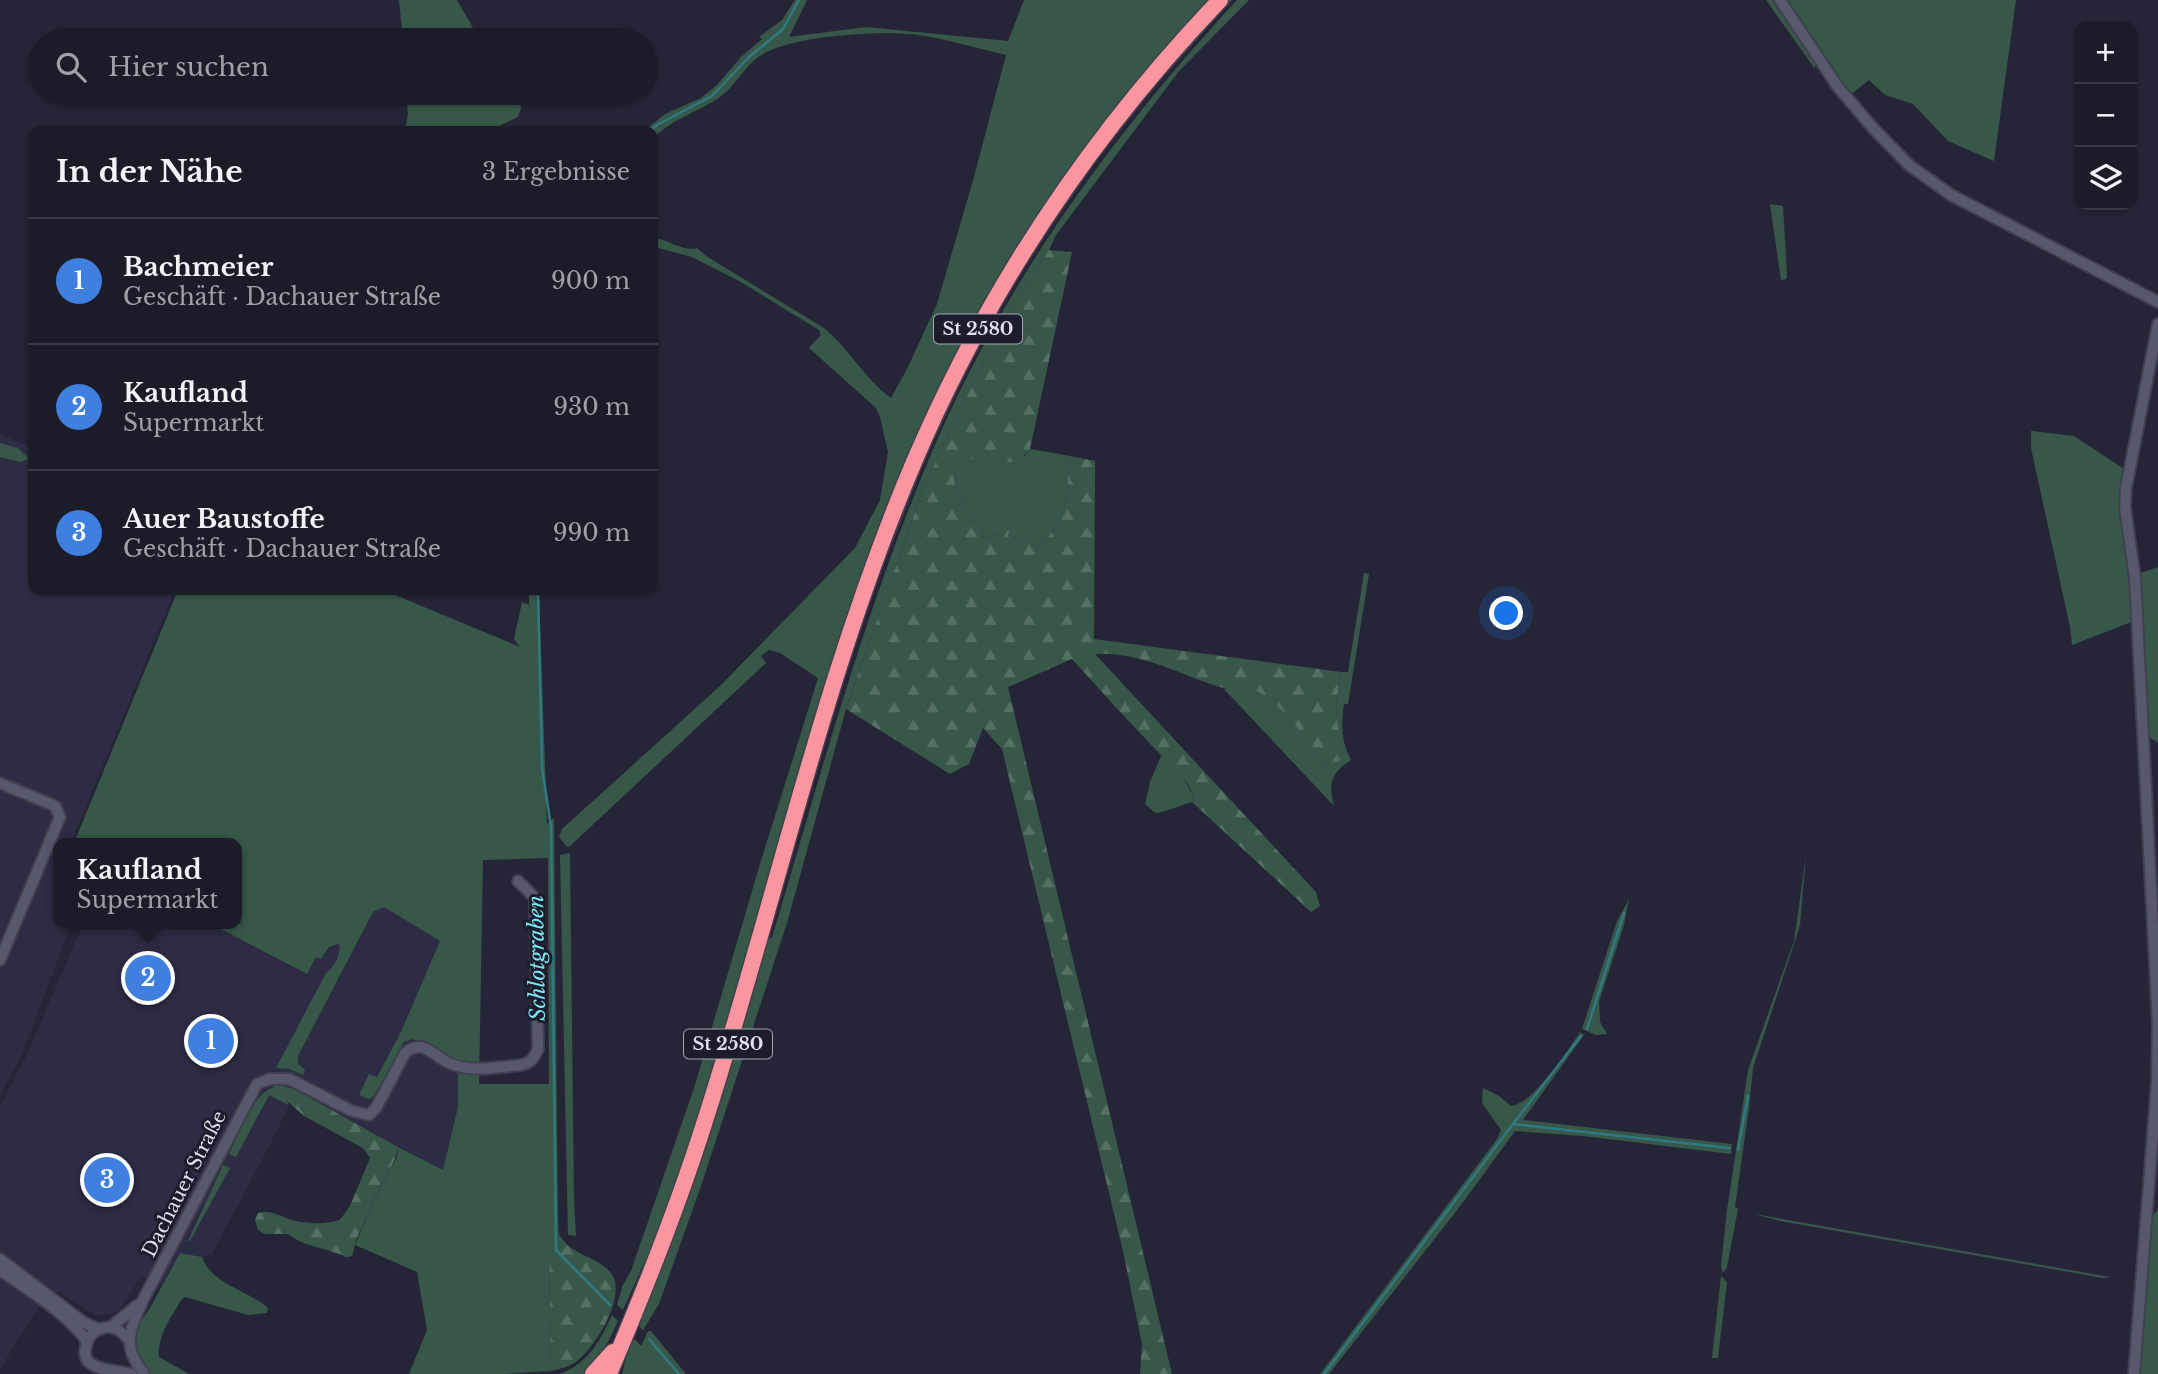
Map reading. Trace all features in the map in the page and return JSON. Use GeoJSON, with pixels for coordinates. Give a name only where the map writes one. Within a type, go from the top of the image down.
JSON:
{"type":"FeatureCollection","features":[{"type":"Feature","properties":{"kind":"highway","name":"St 2580"},"geometry":{"type":"LineString","coordinates":[[609,1374],[659,1254],[704,1124],[840,663],[888,526],[922,443],[985,316],[1062,195],[1136,95],[1220,0]]}},
{"type":"Feature","properties":{"kind":"highway","name":"St 2580"},"geometry":{"type":"LineString","coordinates":[[593,1374],[624,1340]]}},
{"type":"Feature","properties":{"kind":"street"},"geometry":{"type":"LineString","coordinates":[[1780,0],[1838,87],[1909,165],[1951,195],[2158,302]]}},
{"type":"Feature","properties":{"kind":"street"},"geometry":{"type":"LineString","coordinates":[[2134,1374],[2157,1082],[2158,1023],[2136,592],[2125,507],[2129,470],[2158,324]]}},
{"type":"Feature","properties":{"kind":"street"},"geometry":{"type":"LineString","coordinates":[[0,783],[55,806],[60,817],[0,960]]}},
{"type":"Feature","properties":{"kind":"street","name":"Dachauer Straße"},"geometry":{"type":"LineString","coordinates":[[144,1374],[130,1352],[128,1339],[143,1300],[257,1084],[270,1079],[289,1079],[352,1111],[369,1115],[376,1108],[405,1053],[412,1047],[420,1046],[450,1064],[466,1068],[529,1063],[538,1049],[536,905],[535,898],[518,881]]}},
{"type":"Feature","properties":{"kind":"street"},"geometry":{"type":"LineString","coordinates":[[0,1259],[83,1322],[98,1329],[111,1327],[121,1331],[128,1339]]}},
{"type":"Feature","properties":{"kind":"street"},"geometry":{"type":"LineString","coordinates":[[0,1270],[78,1329],[87,1341],[87,1356],[93,1365],[104,1371],[116,1369],[123,1364],[130,1352]]}},
{"type":"Feature","properties":{"kind":"street","name":"Dachauer Straße"},"geometry":{"type":"LineString","coordinates":[[111,1327],[143,1300]]}},
{"type":"Feature","properties":{"kind":"street"},"geometry":{"type":"LineString","coordinates":[[87,1341],[98,1329]]}},
{"type":"Feature","properties":{"kind":"street"},"geometry":{"type":"LineString","coordinates":[[116,1369],[131,1374]]}},
{"type":"Feature","properties":{"kind":"shaded area"},"geometry":{"type":"Polygon","coordinates":[[[0,434],[28,446],[28,595],[173,595],[73,838],[53,838],[53,929],[69,929],[22,1054],[0,1095],[0,434]]]}},
{"type":"Feature","properties":{"kind":"shaded area"},"geometry":{"type":"Polygon","coordinates":[[[384,907],[440,941],[401,1032],[377,1078],[374,1096],[404,1042],[413,1039],[458,1066],[458,1107],[443,1171],[294,1089],[286,1100],[289,1105],[278,1129],[212,1254],[202,1257],[180,1253],[162,1285],[141,1276],[119,1310],[111,1314],[95,1315],[59,1292],[38,1308],[0,1369],[0,1106],[26,1057],[81,929],[220,929],[306,974],[316,957],[324,956],[329,947],[338,944],[341,946],[340,955],[277,1068],[289,1069],[303,1075],[298,1056],[373,912],[384,907]]]}},
{"type":"Feature","properties":{"kind":"green space"},"geometry":{"type":"Polygon","coordinates":[[[399,0],[457,0],[473,28],[402,28],[399,0]]]}},
{"type":"Feature","properties":{"kind":"green space"},"geometry":{"type":"Polygon","coordinates":[[[795,0],[807,0],[789,37],[866,27],[1008,41],[1024,0],[1210,0],[1121,103],[919,435],[666,1214],[623,1310],[617,1305],[622,1287],[631,1271],[695,1085],[818,678],[780,653],[769,650],[761,656],[766,663],[570,846],[567,847],[559,837],[562,829],[719,687],[855,548],[880,500],[888,452],[876,408],[809,348],[821,335],[819,330],[739,281],[692,257],[658,248],[658,239],[687,249],[697,248],[824,328],[891,398],[937,304],[1006,55],[918,35],[881,33],[811,39],[771,50],[757,58],[720,97],[658,134],[658,126],[650,126],[665,114],[701,98],[762,39],[759,37],[782,20],[795,0]]]}},
{"type":"Feature","properties":{"kind":"green space"},"geometry":{"type":"Polygon","coordinates":[[[1229,0],[1232,0],[1156,85],[1100,155],[1042,240],[973,358],[928,452],[875,586],[839,693],[768,940],[772,937],[865,630],[906,516],[958,395],[1025,274],[1103,160],[1146,105],[1237,0],[1249,0],[1179,71],[1056,235],[1005,317],[924,486],[846,709],[787,923],[701,1186],[659,1304],[643,1330],[638,1325],[847,662],[896,524],[943,413],[1009,286],[1081,178],[1143,96],[1229,0]]]}},
{"type":"Feature","properties":{"kind":"green space"},"geometry":{"type":"Polygon","coordinates":[[[1766,0],[1774,0],[1815,62],[1815,69],[1766,0]]]}},
{"type":"Feature","properties":{"kind":"green space"},"geometry":{"type":"Polygon","coordinates":[[[1785,0],[2016,0],[1994,161],[1948,141],[1913,104],[1885,95],[1869,80],[1850,95],[1785,0]]]}},
{"type":"Feature","properties":{"kind":"green space"},"geometry":{"type":"Polygon","coordinates":[[[407,105],[521,105],[521,108],[518,117],[499,126],[406,126],[407,105]]]}},
{"type":"Feature","properties":{"kind":"green space"},"geometry":{"type":"Polygon","coordinates":[[[1770,204],[1783,206],[1787,275],[1786,279],[1781,280],[1770,204]]]}},
{"type":"Feature","properties":{"kind":"green space"},"geometry":{"type":"Polygon","coordinates":[[[1049,250],[1072,252],[1030,449],[1024,456],[1009,462],[965,458],[954,471],[955,487],[984,537],[998,535],[1010,529],[1008,536],[1037,546],[1055,528],[1065,505],[1068,481],[1065,455],[1095,461],[1094,639],[1341,672],[1336,706],[1341,760],[1325,766],[1288,717],[1271,700],[1255,690],[1220,687],[1158,664],[1127,656],[1095,654],[1316,892],[1320,906],[1311,912],[1192,802],[1194,797],[1183,777],[1072,659],[1008,687],[1172,1374],[1140,1374],[1142,1344],[1123,1251],[1002,749],[983,728],[969,764],[950,774],[846,709],[924,486],[1005,317],[1049,250]]]}},
{"type":"Feature","properties":{"kind":"green space"},"geometry":{"type":"Polygon","coordinates":[[[2031,431],[2074,436],[2124,469],[2121,507],[2134,621],[2072,645],[2031,448],[2031,431]]]}},
{"type":"Feature","properties":{"kind":"green space"},"geometry":{"type":"Polygon","coordinates":[[[0,443],[18,448],[28,459],[20,462],[0,457],[0,443]]]}},
{"type":"Feature","properties":{"kind":"green space"},"geometry":{"type":"Polygon","coordinates":[[[1030,449],[1065,455],[1068,481],[1061,517],[1055,528],[1037,546],[1008,536],[1010,530],[984,537],[955,487],[954,471],[964,458],[1025,456],[1030,449]]]}},
{"type":"Feature","properties":{"kind":"green space"},"geometry":{"type":"Polygon","coordinates":[[[2158,567],[2158,743],[2149,737],[2138,574],[2158,567]]]}},
{"type":"Feature","properties":{"kind":"green space"},"geometry":{"type":"Polygon","coordinates":[[[1364,573],[1369,574],[1348,704],[1344,704],[1342,719],[1344,739],[1351,760],[1339,769],[1333,779],[1331,791],[1334,806],[1224,689],[1240,685],[1265,695],[1299,730],[1325,766],[1340,760],[1336,706],[1341,672],[1348,672],[1364,573]]]}},
{"type":"Feature","properties":{"kind":"green space"},"geometry":{"type":"Polygon","coordinates":[[[176,595],[395,595],[520,647],[514,639],[522,602],[529,605],[529,595],[539,595],[547,824],[554,818],[558,1217],[559,1235],[563,1240],[549,1255],[551,1371],[409,1374],[427,1330],[417,1272],[355,1245],[379,1189],[397,1157],[398,1147],[443,1170],[458,1107],[458,1066],[413,1039],[404,1042],[374,1096],[369,1099],[359,1095],[369,1074],[377,1077],[401,1032],[440,941],[384,907],[373,912],[298,1056],[298,1064],[305,1070],[303,1075],[289,1069],[276,1068],[326,973],[336,961],[340,946],[338,944],[329,947],[321,959],[316,957],[307,974],[221,929],[242,929],[242,838],[76,838],[176,595]],[[548,858],[483,860],[479,1084],[549,1084],[548,858]]]}},
{"type":"Feature","properties":{"kind":"green space"},"geometry":{"type":"Polygon","coordinates":[[[1161,756],[1179,770],[1194,797],[1192,802],[1159,813],[1145,804],[1150,782],[1161,756]]]}},
{"type":"Feature","properties":{"kind":"green space"},"geometry":{"type":"Polygon","coordinates":[[[570,853],[576,1236],[568,1235],[560,855],[570,853]]]}},
{"type":"Feature","properties":{"kind":"green space"},"geometry":{"type":"Polygon","coordinates":[[[1806,856],[1800,925],[1753,1068],[1735,1207],[1738,1209],[1724,1272],[1721,1266],[1727,1210],[1748,1070],[1794,941],[1806,856]]]}},
{"type":"Feature","properties":{"kind":"green space"},"geometry":{"type":"Polygon","coordinates":[[[1629,899],[1624,925],[1599,1002],[1600,1022],[1607,1034],[1596,1035],[1582,1029],[1617,921],[1629,899]]]}},
{"type":"Feature","properties":{"kind":"green space"},"geometry":{"type":"Polygon","coordinates":[[[1580,1032],[1584,1035],[1523,1120],[1732,1144],[1731,1154],[1583,1136],[1515,1131],[1329,1374],[1320,1374],[1497,1139],[1501,1130],[1482,1103],[1483,1088],[1511,1106],[1520,1103],[1539,1087],[1580,1032]]]}},
{"type":"Feature","properties":{"kind":"green space"},"geometry":{"type":"Polygon","coordinates":[[[279,1085],[294,1089],[287,1095],[289,1105],[269,1095],[236,1157],[229,1154],[254,1104],[269,1089],[279,1085]]]}},
{"type":"Feature","properties":{"kind":"green space"},"geometry":{"type":"Polygon","coordinates":[[[294,1089],[398,1147],[393,1164],[357,1238],[352,1256],[346,1257],[308,1245],[289,1234],[265,1234],[258,1230],[255,1220],[258,1213],[263,1212],[307,1223],[340,1220],[350,1206],[370,1158],[363,1148],[304,1116],[286,1100],[287,1095],[294,1089]]]}},
{"type":"Feature","properties":{"kind":"green space"},"geometry":{"type":"Polygon","coordinates":[[[223,1165],[230,1168],[188,1241],[223,1165]]]}},
{"type":"Feature","properties":{"kind":"green space"},"geometry":{"type":"Polygon","coordinates":[[[2158,1209],[2158,1374],[2138,1374],[2151,1228],[2153,1216],[2158,1209]]]}},
{"type":"Feature","properties":{"kind":"green space"},"geometry":{"type":"Polygon","coordinates":[[[1754,1214],[2110,1277],[2103,1278],[1780,1221],[1754,1214]]]}},
{"type":"Feature","properties":{"kind":"green space"},"geometry":{"type":"Polygon","coordinates":[[[563,1240],[611,1273],[615,1294],[607,1321],[584,1355],[564,1368],[551,1371],[549,1255],[563,1240]]]}},
{"type":"Feature","properties":{"kind":"green space"},"geometry":{"type":"Polygon","coordinates":[[[180,1253],[202,1257],[222,1281],[260,1302],[268,1308],[267,1313],[248,1315],[185,1297],[166,1327],[160,1342],[159,1357],[189,1374],[151,1374],[138,1360],[136,1328],[180,1253]]]}},
{"type":"Feature","properties":{"kind":"green space"},"geometry":{"type":"Polygon","coordinates":[[[1721,1276],[1727,1282],[1718,1358],[1712,1358],[1721,1276]]]}},
{"type":"Feature","properties":{"kind":"green space"},"geometry":{"type":"Polygon","coordinates":[[[612,1315],[618,1321],[593,1366],[583,1374],[559,1374],[577,1365],[592,1351],[612,1315]]]}},
{"type":"Feature","properties":{"kind":"green space"},"geometry":{"type":"Polygon","coordinates":[[[648,1331],[651,1331],[686,1374],[622,1374],[632,1336],[641,1346],[648,1331]]]}},
{"type":"Feature","properties":{"kind":"waterway","name":"Schlotgraben"},"geometry":{"type":"LineString","coordinates":[[656,126],[712,96],[748,58],[783,29],[799,0]]}},
{"type":"Feature","properties":{"kind":"waterway","name":"Schlotgraben"},"geometry":{"type":"LineString","coordinates":[[538,595],[542,767],[551,827],[556,1250],[610,1305]]}},
{"type":"Feature","properties":{"kind":"waterway"},"geometry":{"type":"LineString","coordinates":[[1587,1029],[1624,913]]}},
{"type":"Feature","properties":{"kind":"waterway"},"geometry":{"type":"LineString","coordinates":[[1513,1124],[1581,1036]]}},
{"type":"Feature","properties":{"kind":"waterway"},"geometry":{"type":"LineString","coordinates":[[1738,1150],[1748,1096]]}},
{"type":"Feature","properties":{"kind":"waterway"},"geometry":{"type":"LineString","coordinates":[[1324,1374],[1513,1124],[1729,1148]]}},
{"type":"Feature","properties":{"kind":"waterway"},"geometry":{"type":"LineString","coordinates":[[649,1339],[679,1374]]}},
{"type":"Feature","properties":{"kind":"place","name":"Kaufland"},"geometry":{"type":"Point","coordinates":[148,978]}},
{"type":"Feature","properties":{"kind":"place","name":"Bachmeier"},"geometry":{"type":"Point","coordinates":[211,1041]}},
{"type":"Feature","properties":{"kind":"place","name":"Auer Baustoffe"},"geometry":{"type":"Point","coordinates":[107,1180]}}]}
